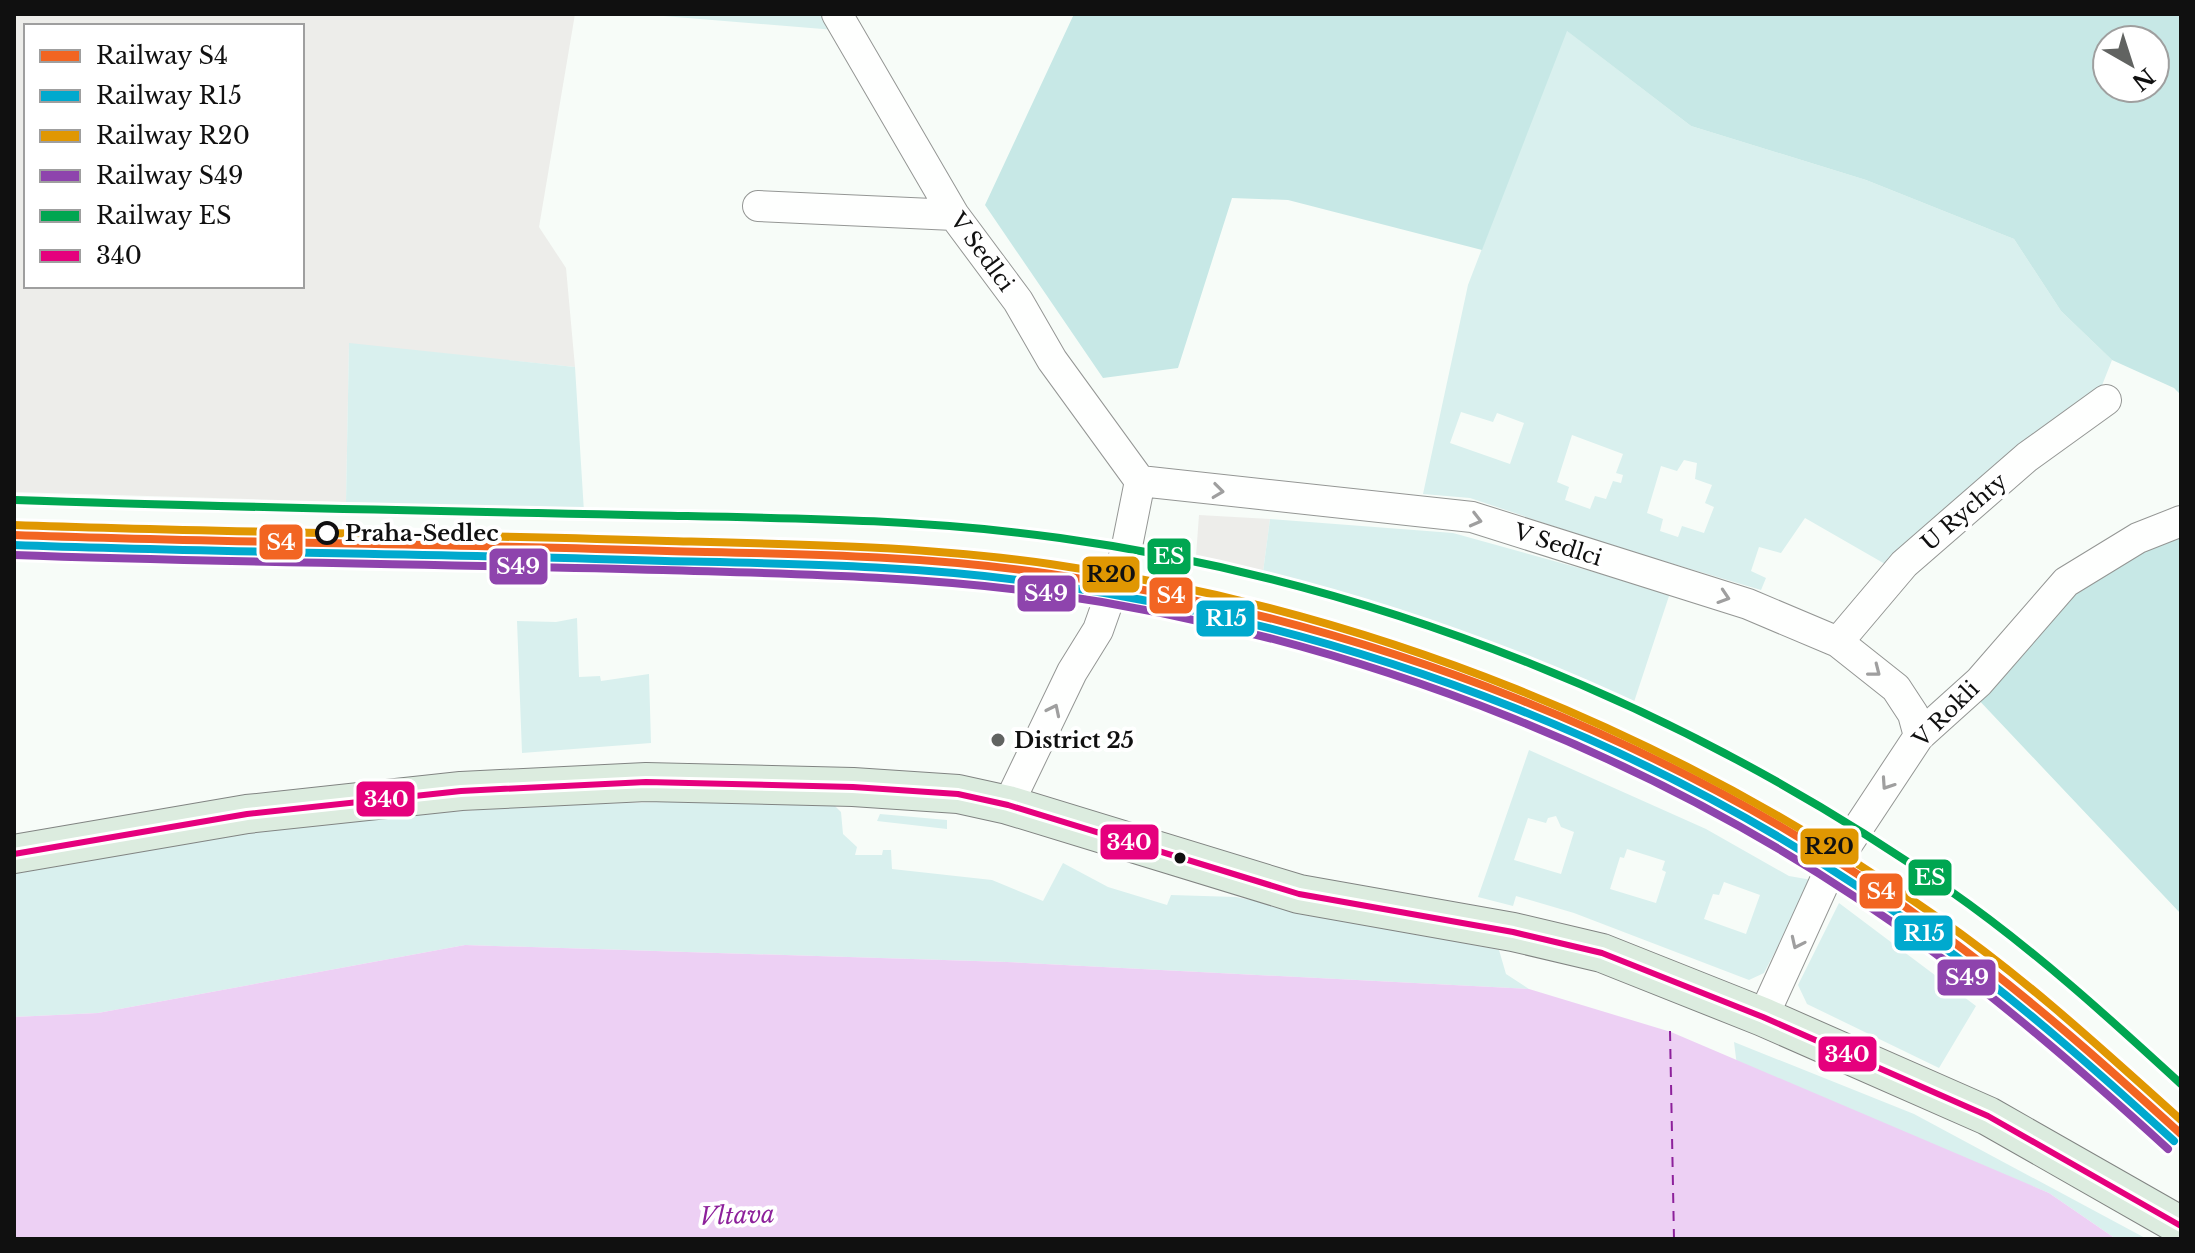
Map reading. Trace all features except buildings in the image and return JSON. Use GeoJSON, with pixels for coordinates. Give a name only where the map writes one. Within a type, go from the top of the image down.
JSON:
{"type":"FeatureCollection","features":[{"type":"Feature","properties":{"kind":"main road"},"geometry":{"type":"LineString","coordinates":[[14,854],[247,814],[492,789],[646,782],[853,787],[958,794],[1008,805],[1299,894],[1513,932],[1602,953],[1763,1017],[1988,1116],[2181,1226]]}},
{"type":"Feature","properties":{"kind":"street","name":"V Sedlci"},"geometry":{"type":"LineString","coordinates":[[837,14],[954,215],[1018,301],[1078,398],[1140,481],[1472,517],[1748,604],[1838,642],[1896,688],[1913,714],[1919,736]]}},
{"type":"Feature","properties":{"kind":"street"},"geometry":{"type":"LineString","coordinates":[[758,206],[954,215]]}},
{"type":"Feature","properties":{"kind":"street","name":"U Rychty"},"geometry":{"type":"LineString","coordinates":[[1838,642],[1904,564],[2027,457],[2106,400]]}},
{"type":"Feature","properties":{"kind":"street"},"geometry":{"type":"LineString","coordinates":[[1008,805],[1072,672],[1098,630],[1126,551],[1140,481]]}},
{"type":"Feature","properties":{"kind":"street","name":"V Rokli"},"geometry":{"type":"LineString","coordinates":[[1763,1017],[1829,872],[1919,736],[1979,682],[2066,582],[2138,538],[2181,521]]}},
{"type":"Feature","properties":{"kind":"shaded area"},"geometry":{"type":"Polygon","coordinates":[[[14,14],[575,14],[539,227],[566,268],[575,367],[349,344],[346,502],[14,492],[14,14]]]}},
{"type":"Feature","properties":{"kind":"shaded area"},"geometry":{"type":"Polygon","coordinates":[[[639,14],[824,14],[835,30],[639,14]]]}},
{"type":"Feature","properties":{"kind":"shaded area"},"geometry":{"type":"Polygon","coordinates":[[[1074,14],[2181,14],[2181,395],[2174,388],[2112,360],[2061,311],[2014,239],[1866,180],[1691,126],[1567,31],[1482,250],[1288,200],[1232,198],[1178,368],[1103,378],[985,205],[1074,14]]]}},
{"type":"Feature","properties":{"kind":"shaded area"},"geometry":{"type":"Polygon","coordinates":[[[1566,30],[1691,126],[1866,180],[2014,239],[2061,311],[2112,360],[2099,393],[1892,568],[1805,518],[1781,553],[1759,547],[1751,571],[1766,578],[1761,590],[1613,546],[1470,498],[1423,494],[1468,285],[1566,30]],[[1461,412],[1450,443],[1510,464],[1524,423],[1497,413],[1493,422],[1461,412]],[[1572,435],[1557,482],[1569,487],[1565,500],[1590,509],[1595,496],[1606,499],[1613,481],[1621,483],[1623,475],[1616,473],[1623,454],[1572,435]],[[1684,460],[1677,471],[1661,466],[1647,513],[1663,519],[1660,531],[1678,537],[1682,526],[1704,533],[1714,507],[1705,503],[1712,485],[1695,479],[1697,463],[1684,460]]]}},
{"type":"Feature","properties":{"kind":"shaded area"},"geometry":{"type":"Polygon","coordinates":[[[349,343],[575,367],[584,512],[346,502],[349,343]]]}},
{"type":"Feature","properties":{"kind":"shaded area"},"geometry":{"type":"Polygon","coordinates":[[[1199,515],[1270,519],[1263,572],[1196,556],[1199,515]]]}},
{"type":"Feature","properties":{"kind":"shaded area"},"geometry":{"type":"Polygon","coordinates":[[[2181,517],[2181,914],[1975,696],[2090,572],[2181,517]]]}},
{"type":"Feature","properties":{"kind":"shaded area"},"geometry":{"type":"Polygon","coordinates":[[[1270,519],[1453,533],[1670,593],[1633,705],[1543,665],[1451,631],[1263,572],[1270,519]]]}},
{"type":"Feature","properties":{"kind":"shaded area"},"geometry":{"type":"Polygon","coordinates":[[[577,618],[579,677],[600,676],[601,681],[649,674],[651,743],[522,753],[517,621],[556,622],[577,618]]]}},
{"type":"Feature","properties":{"kind":"shaded area"},"geometry":{"type":"Polygon","coordinates":[[[1529,750],[1706,829],[1789,876],[1812,880],[1764,973],[1749,980],[1574,913],[1516,896],[1513,906],[1478,897],[1529,750]],[[1556,816],[1548,818],[1546,823],[1528,818],[1514,860],[1561,874],[1574,832],[1561,827],[1556,816]],[[1627,849],[1624,858],[1620,857],[1610,889],[1656,903],[1666,872],[1662,870],[1665,861],[1627,849]],[[1724,882],[1719,895],[1713,894],[1704,919],[1746,934],[1760,895],[1724,882]]]}},
{"type":"Feature","properties":{"kind":"shaded area"},"geometry":{"type":"Polygon","coordinates":[[[731,801],[835,806],[841,812],[843,834],[857,847],[855,855],[882,855],[883,850],[891,850],[892,869],[992,880],[1043,901],[1063,863],[1108,887],[1167,905],[1171,895],[1236,897],[1499,950],[1506,974],[1529,989],[1007,962],[465,945],[98,1013],[14,1017],[14,874],[217,838],[345,821],[538,806],[731,801]]]}},
{"type":"Feature","properties":{"kind":"shaded area"},"geometry":{"type":"Polygon","coordinates":[[[880,814],[947,820],[947,829],[877,821],[880,814]]]}},
{"type":"Feature","properties":{"kind":"shaded area"},"geometry":{"type":"Polygon","coordinates":[[[1839,903],[1976,1006],[1939,1068],[1807,1004],[1798,985],[1839,903]]]}},
{"type":"Feature","properties":{"kind":"shaded area"},"geometry":{"type":"Polygon","coordinates":[[[1734,1042],[1914,1114],[2147,1239],[2116,1239],[2049,1193],[1737,1066],[1734,1042]]]}},
{"type":"Feature","properties":{"kind":"water","name":"Vltava"},"geometry":{"type":"Polygon","coordinates":[[[465,945],[1007,962],[1529,989],[1671,1032],[2049,1193],[2116,1239],[14,1239],[14,1017],[98,1013],[465,945]]]}},
{"type":"Feature","properties":{"kind":"ferry route"},"geometry":{"type":"LineString","coordinates":[[1670,1031],[1674,1239]]}},
{"type":"Feature","properties":{"kind":"rail line","name":"ES"},"geometry":{"type":"LineString","coordinates":[[15,500],[792,518],[953,526],[1060,538],[1179,558],[1296,586],[1412,620],[1525,662],[1636,709],[1744,764],[1848,824],[1980,912],[2068,983],[2181,1084]]}},
{"type":"Feature","properties":{"kind":"rail line","name":"R20"},"geometry":{"type":"LineString","coordinates":[[14,525],[763,543],[907,550],[1050,564],[1170,585],[1287,613],[1403,647],[1516,689],[1627,737],[1734,792],[1839,852],[1972,942],[2064,1016],[2181,1120]]}},
{"type":"Feature","properties":{"kind":"rail line","name":"S4"},"geometry":{"type":"LineString","coordinates":[[14,535],[907,559],[1051,574],[1169,595],[1287,623],[1403,657],[1517,699],[1629,747],[1737,802],[1841,863],[1940,932],[2063,1030],[2181,1134]]}},
{"type":"Feature","properties":{"kind":"rail line","name":"R15"},"geometry":{"type":"LineString","coordinates":[[14,545],[904,569],[1047,584],[1165,604],[1283,632],[1399,666],[1513,707],[1624,755],[1731,810],[1835,872],[1934,940],[2057,1038],[2174,1141]]}},
{"type":"Feature","properties":{"kind":"rail line","name":"S49"},"geometry":{"type":"LineString","coordinates":[[14,555],[663,570],[902,579],[1044,593],[1161,613],[1278,641],[1394,675],[1508,716],[1619,765],[1727,819],[1830,881],[1928,948],[2050,1045],[2168,1149]]}},
{"type":"Feature","properties":{"kind":"transit line","name":"340"},"geometry":{"type":"LineString","coordinates":[[14,854],[247,814],[461,791],[646,782],[853,787],[958,794],[1008,805],[1299,894],[1513,932],[1602,953],[1763,1017],[1988,1116],[2181,1226]]}},
{"type":"Feature","properties":{"kind":"place","name":"Praha-Sedlec"},"geometry":{"type":"Point","coordinates":[327,533]}},
{"type":"Feature","properties":{"kind":"place","name":"District 25"},"geometry":{"type":"Point","coordinates":[998,740]}}]}
